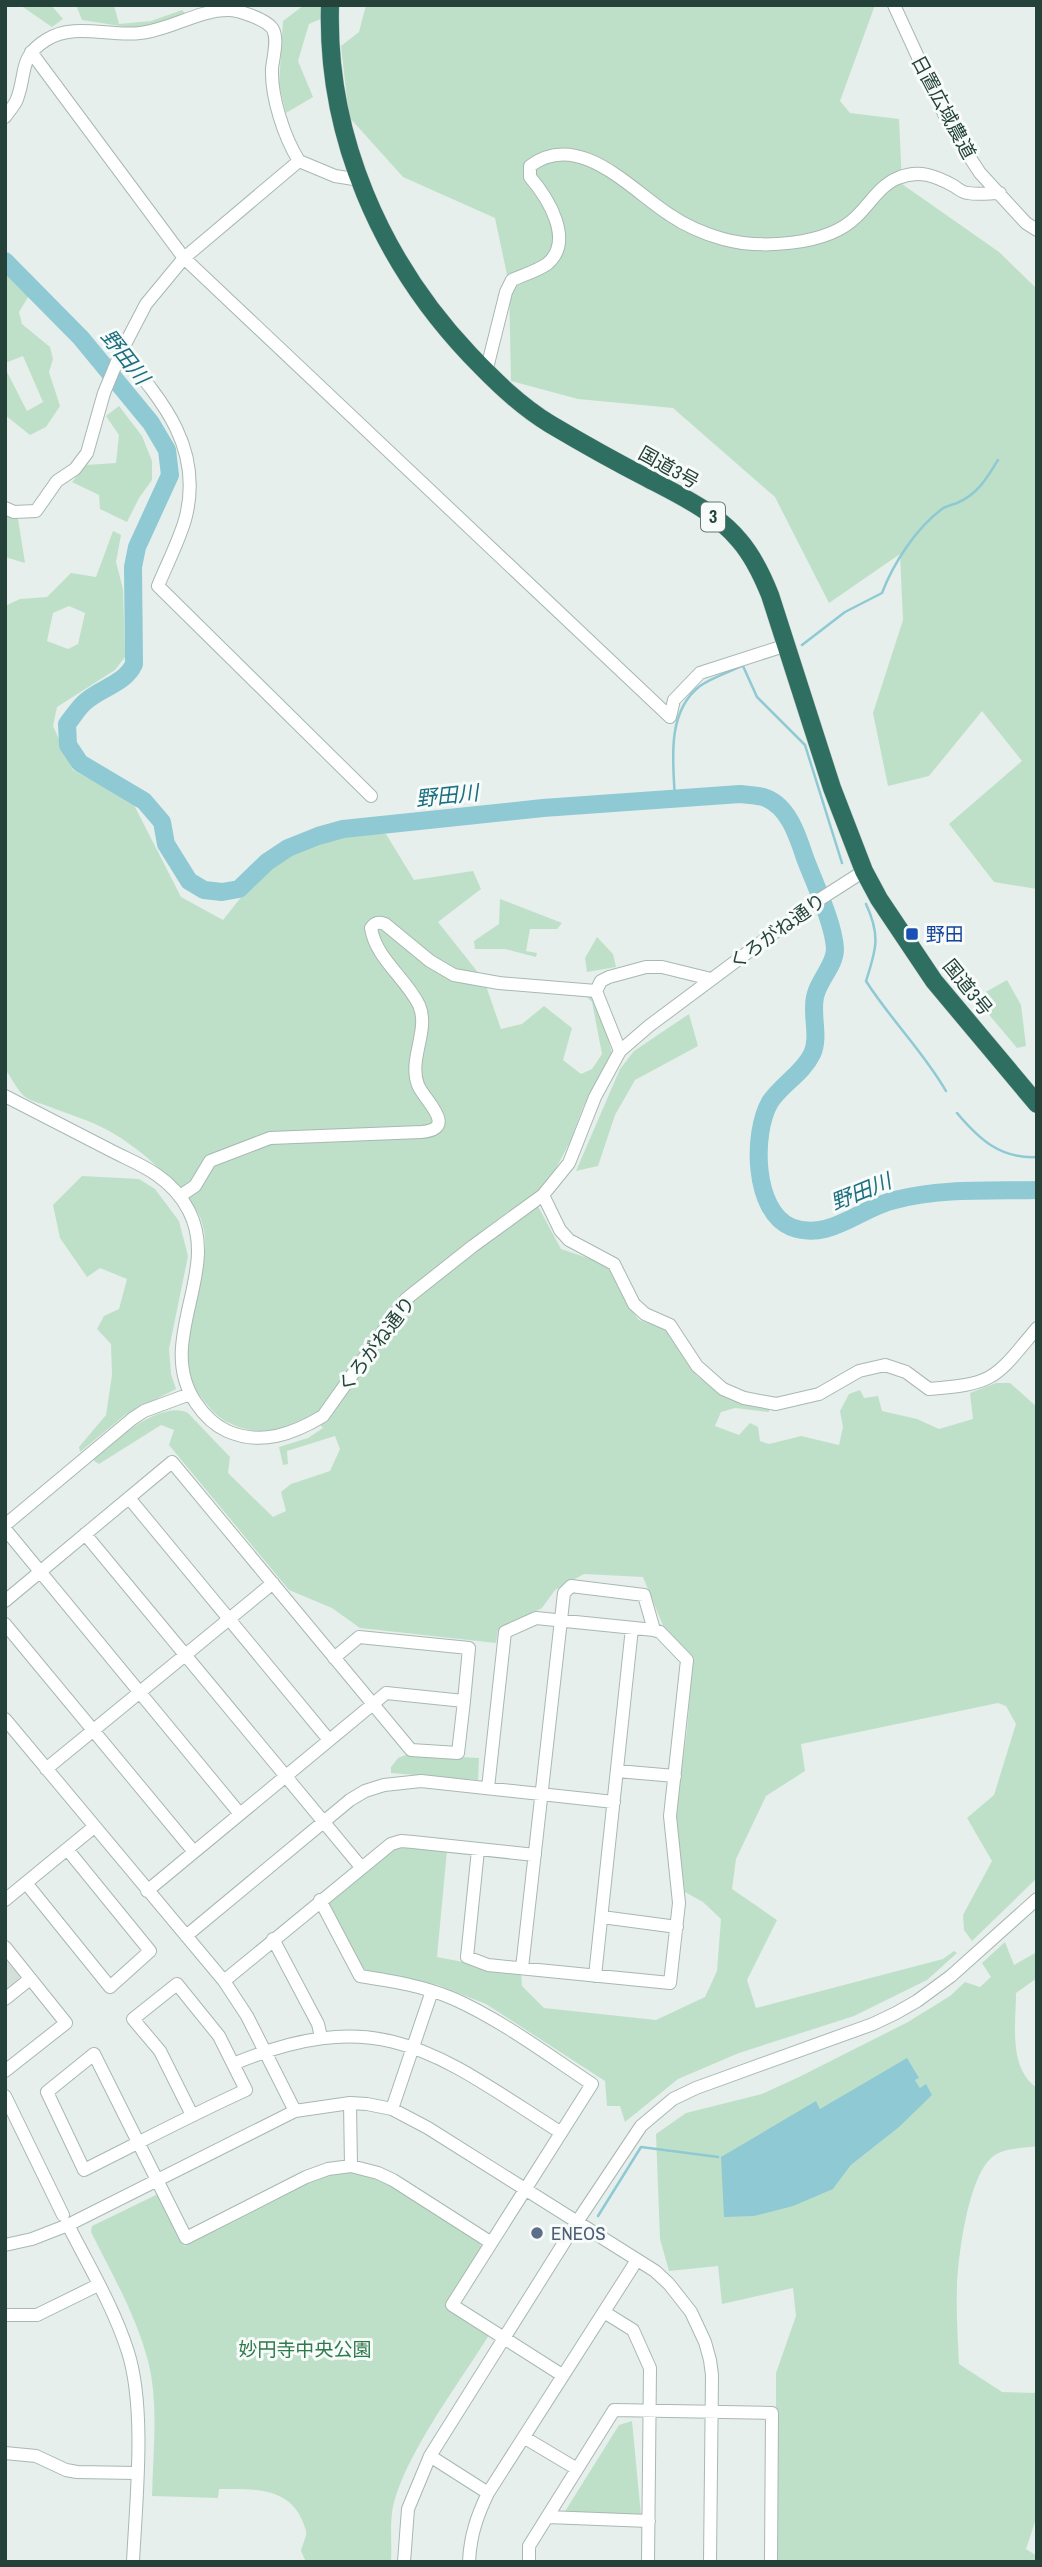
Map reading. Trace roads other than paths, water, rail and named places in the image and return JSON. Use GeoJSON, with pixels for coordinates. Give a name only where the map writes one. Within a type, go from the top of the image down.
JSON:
{"type":"FeatureCollection","features":[{"type":"Feature","properties":{"kind":"highway","name":"国道3号"},"geometry":{"type":"LineString","coordinates":[[331,9],[336,91],[349,149],[390,247],[414,287],[443,326],[518,403],[548,423],[683,497],[726,526],[739,540],[763,576],[832,788],[864,871],[879,899],[934,981],[1037,1104]]}},
{"type":"Feature","properties":{"kind":"street","name":"日置広域農道"},"geometry":{"type":"LineString","coordinates":[[894,5],[951,129],[980,173],[1026,222],[1037,230]]}},
{"type":"Feature","properties":{"kind":"street"},"geometry":{"type":"LineString","coordinates":[[5,117],[17,100],[22,72],[30,52],[65,31],[141,33],[233,10],[264,21],[275,34],[272,83],[274,97],[299,160],[335,176],[360,180]]}},
{"type":"Feature","properties":{"kind":"street"},"geometry":{"type":"LineString","coordinates":[[30,52],[184,258],[670,718],[674,700],[700,673],[787,645]]}},
{"type":"Feature","properties":{"kind":"street"},"geometry":{"type":"LineString","coordinates":[[486,372],[506,292],[512,280],[545,265],[555,255],[559,245],[555,215],[543,192],[530,177],[530,166],[541,158],[573,155],[593,161],[692,228],[722,239],[754,246],[787,244],[815,238],[845,225],[883,188],[897,178],[914,174],[934,175],[966,193],[1000,193]]}},
{"type":"Feature","properties":{"kind":"street"},"geometry":{"type":"LineString","coordinates":[[5,508],[14,512],[36,511],[57,481],[75,469],[87,453],[104,393],[119,356],[146,304],[184,258],[299,160]]}},
{"type":"Feature","properties":{"kind":"street"},"geometry":{"type":"LineString","coordinates":[[119,356],[158,395],[177,428],[187,454],[189,501],[184,523],[158,586],[371,796]]}},
{"type":"Feature","properties":{"kind":"street","name":"くろがね通り"},"geometry":{"type":"LineString","coordinates":[[6,1094],[156,1174],[180,1196],[189,1211],[197,1242],[194,1280],[181,1335],[180,1357],[190,1394],[209,1419],[233,1433],[261,1438],[276,1437],[323,1416],[406,1299],[543,1195],[569,1163],[606,1073],[620,1051],[814,903],[864,871]]}},
{"type":"Feature","properties":{"kind":"street"},"geometry":{"type":"LineString","coordinates":[[180,1196],[195,1186],[210,1161],[270,1138],[421,1132],[435,1128],[437,1111],[417,1085],[416,1050],[422,1030],[420,1008],[373,942],[371,928],[374,923],[385,924],[430,961],[454,975],[499,983],[596,991]]}},
{"type":"Feature","properties":{"kind":"street"},"geometry":{"type":"LineString","coordinates":[[620,1051],[596,991],[601,981],[646,967],[662,967],[711,979]]}},
{"type":"Feature","properties":{"kind":"street"},"geometry":{"type":"LineString","coordinates":[[543,1195],[560,1230],[569,1240],[614,1264],[634,1304],[645,1314],[670,1325],[706,1376],[723,1389],[744,1398],[776,1404],[819,1394],[859,1371],[885,1365],[906,1372],[929,1389],[967,1386],[989,1379],[1001,1371],[1037,1328]]}},
{"type":"Feature","properties":{"kind":"street"},"geometry":{"type":"LineString","coordinates":[[190,1394],[144,1411],[132,1419],[5,1527],[240,1814]]}},
{"type":"Feature","properties":{"kind":"street"},"geometry":{"type":"LineString","coordinates":[[5,1601],[172,1462],[334,1658],[411,1750],[458,1753],[469,1648],[359,1637],[334,1658]]}},
{"type":"Feature","properties":{"kind":"street"},"geometry":{"type":"LineString","coordinates":[[129,1498],[330,1740]]}},
{"type":"Feature","properties":{"kind":"street"},"geometry":{"type":"LineString","coordinates":[[85,1534],[361,1867]]}},
{"type":"Feature","properties":{"kind":"street"},"geometry":{"type":"LineString","coordinates":[[46,1769],[272,1583]]}},
{"type":"Feature","properties":{"kind":"street"},"geometry":{"type":"LineString","coordinates":[[522,1968],[564,1593],[571,1586],[644,1595],[653,1630]]}},
{"type":"Feature","properties":{"kind":"street"},"geometry":{"type":"LineString","coordinates":[[478,1850],[467,1957],[488,1965],[670,1983],[679,1903],[670,1816],[687,1660],[660,1632],[653,1630],[536,1618],[505,1632],[488,1788]]}},
{"type":"Feature","properties":{"kind":"street"},"geometry":{"type":"LineString","coordinates":[[5,1624],[194,1852]]}},
{"type":"Feature","properties":{"kind":"street"},"geometry":{"type":"LineString","coordinates":[[596,1976],[632,1628]]}},
{"type":"Feature","properties":{"kind":"street"},"geometry":{"type":"LineString","coordinates":[[148,1891],[386,1693],[464,1701]]}},
{"type":"Feature","properties":{"kind":"street"},"geometry":{"type":"LineString","coordinates":[[5,1719],[224,1981],[265,2050],[295,2111]]}},
{"type":"Feature","properties":{"kind":"street"},"geometry":{"type":"LineString","coordinates":[[617,1771],[675,1776]]}},
{"type":"Feature","properties":{"kind":"street"},"geometry":{"type":"LineString","coordinates":[[186,1936],[350,1800],[365,1791],[384,1785],[421,1781],[614,1802]]}},
{"type":"Feature","properties":{"kind":"street"},"geometry":{"type":"LineString","coordinates":[[5,1900],[94,1827]]}},
{"type":"Feature","properties":{"kind":"street"},"geometry":{"type":"LineString","coordinates":[[224,1981],[381,1850],[401,1841],[535,1855]]}},
{"type":"Feature","properties":{"kind":"street"},"geometry":{"type":"LineString","coordinates":[[26,1883],[110,1987],[150,1951],[67,1849]]}},
{"type":"Feature","properties":{"kind":"street"},"geometry":{"type":"LineString","coordinates":[[404,2562],[408,2509],[430,2456],[640,2126],[673,2099],[696,2088],[873,2024],[917,2001],[951,1976],[1037,1899]]}},
{"type":"Feature","properties":{"kind":"street"},"geometry":{"type":"LineString","coordinates":[[320,1900],[360,1976],[388,1980],[453,1999],[489,2018],[592,2084],[452,2305],[562,2375]]}},
{"type":"Feature","properties":{"kind":"street"},"geometry":{"type":"LineString","coordinates":[[602,1917],[677,1927]]}},
{"type":"Feature","properties":{"kind":"street"},"geometry":{"type":"LineString","coordinates":[[274,1939],[318,2024],[321,2037]]}},
{"type":"Feature","properties":{"kind":"street"},"geometry":{"type":"LineString","coordinates":[[5,1947],[66,2023],[5,2071]]}},
{"type":"Feature","properties":{"kind":"street"},"geometry":{"type":"LineString","coordinates":[[5,1999],[30,1979]]}},
{"type":"Feature","properties":{"kind":"street"},"geometry":{"type":"LineString","coordinates":[[192,2115],[160,2051],[134,2020],[177,1984],[219,2036],[246,2090],[192,2115],[139,2143],[84,2170],[47,2092],[94,2054],[139,2143],[186,2238],[306,2177],[328,2169],[351,2166],[378,2172],[393,2180],[490,2242]]}},
{"type":"Feature","properties":{"kind":"street"},"geometry":{"type":"LineString","coordinates":[[392,2109],[432,1991]]}},
{"type":"Feature","properties":{"kind":"street"},"geometry":{"type":"LineString","coordinates":[[233,2064],[265,2050],[321,2037],[358,2035],[414,2046],[459,2067],[560,2132]]}},
{"type":"Feature","properties":{"kind":"street"},"geometry":{"type":"LineString","coordinates":[[5,2096],[117,2324],[128,2354],[135,2384],[137,2413],[133,2562]]}},
{"type":"Feature","properties":{"kind":"street"},"geometry":{"type":"LineString","coordinates":[[350,2103],[351,2166]]}},
{"type":"Feature","properties":{"kind":"street"},"geometry":{"type":"LineString","coordinates":[[5,2245],[32,2239],[65,2220],[157,2180],[295,2111],[350,2103],[392,2109],[525,2188],[655,2272],[669,2284],[691,2312],[710,2360],[710,2562]]}},
{"type":"Feature","properties":{"kind":"street"},"geometry":{"type":"LineString","coordinates":[[469,2562],[476,2518],[488,2493],[636,2260]]}},
{"type":"Feature","properties":{"kind":"street"},"geometry":{"type":"LineString","coordinates":[[5,2315],[37,2315],[98,2285]]}},
{"type":"Feature","properties":{"kind":"street"},"geometry":{"type":"LineString","coordinates":[[604,2312],[634,2330],[650,2368],[648,2562]]}},
{"type":"Feature","properties":{"kind":"street"},"geometry":{"type":"LineString","coordinates":[[529,2562],[529,2546],[614,2410],[711,2410],[772,2413],[771,2562]]}},
{"type":"Feature","properties":{"kind":"street"},"geometry":{"type":"LineString","coordinates":[[525,2438],[576,2469]]}},
{"type":"Feature","properties":{"kind":"street"},"geometry":{"type":"LineString","coordinates":[[5,2453],[36,2456],[66,2470],[77,2472],[136,2473]]}},
{"type":"Feature","properties":{"kind":"street"},"geometry":{"type":"LineString","coordinates":[[430,2456],[488,2493]]}},
{"type":"Feature","properties":{"kind":"street"},"geometry":{"type":"LineString","coordinates":[[547,2517],[649,2521]]}},
{"type":"Feature","properties":{"kind":"water"},"geometry":{"type":"Polygon","coordinates":[[[907,2058],[919,2078],[915,2080],[920,2088],[926,2084],[932,2095],[898,2128],[851,2165],[833,2189],[793,2206],[754,2216],[724,2217],[721,2157],[816,2101],[820,2109],[907,2058]]]}},
{"type":"Feature","properties":{"kind":"waterway","name":"野田川"},"geometry":{"type":"LineString","coordinates":[[5,261],[81,338],[151,423],[167,450],[170,475],[137,547],[133,567],[134,664],[125,676],[82,704],[67,724],[68,745],[80,763],[144,801],[162,822],[166,844],[189,881],[204,890],[222,892],[239,889],[267,862],[288,848],[343,829],[543,808],[740,794],[766,798],[781,808],[796,832],[827,916],[835,949],[815,997],[815,1040],[812,1054],[770,1102],[764,1116],[760,1132],[760,1170],[769,1205],[778,1218],[791,1227],[818,1230],[844,1222],[882,1204],[912,1196],[966,1191],[1037,1190]]}},
{"type":"Feature","properties":{"kind":"waterway"},"geometry":{"type":"LineString","coordinates":[[802,645],[845,612],[882,593],[892,570],[914,536],[942,509],[976,490],[998,460]]}},
{"type":"Feature","properties":{"kind":"waterway"},"geometry":{"type":"LineString","coordinates":[[675,799],[674,738],[681,709],[700,686],[744,665]]}},
{"type":"Feature","properties":{"kind":"waterway"},"geometry":{"type":"LineString","coordinates":[[743,666],[757,697],[805,745],[842,863]]}},
{"type":"Feature","properties":{"kind":"waterway"},"geometry":{"type":"LineString","coordinates":[[866,904],[875,934],[866,981],[946,1091]]}},
{"type":"Feature","properties":{"kind":"waterway"},"geometry":{"type":"LineString","coordinates":[[957,1113],[991,1146],[1012,1155],[1037,1157]]}},
{"type":"Feature","properties":{"kind":"waterway"},"geometry":{"type":"LineString","coordinates":[[598,2216],[641,2147],[718,2157]]}},
{"type":"Feature","properties":{"kind":"place","name":"野田"},"geometry":{"type":"Point","coordinates":[912,934]}},
{"type":"Feature","properties":{"kind":"place","name":"ENEOS"},"geometry":{"type":"Point","coordinates":[537,2233]}},
{"type":"Feature","properties":{"kind":"park label","name":"妙円寺中央公園"},"geometry":{"type":"Point","coordinates":[305,2349]}}]}
